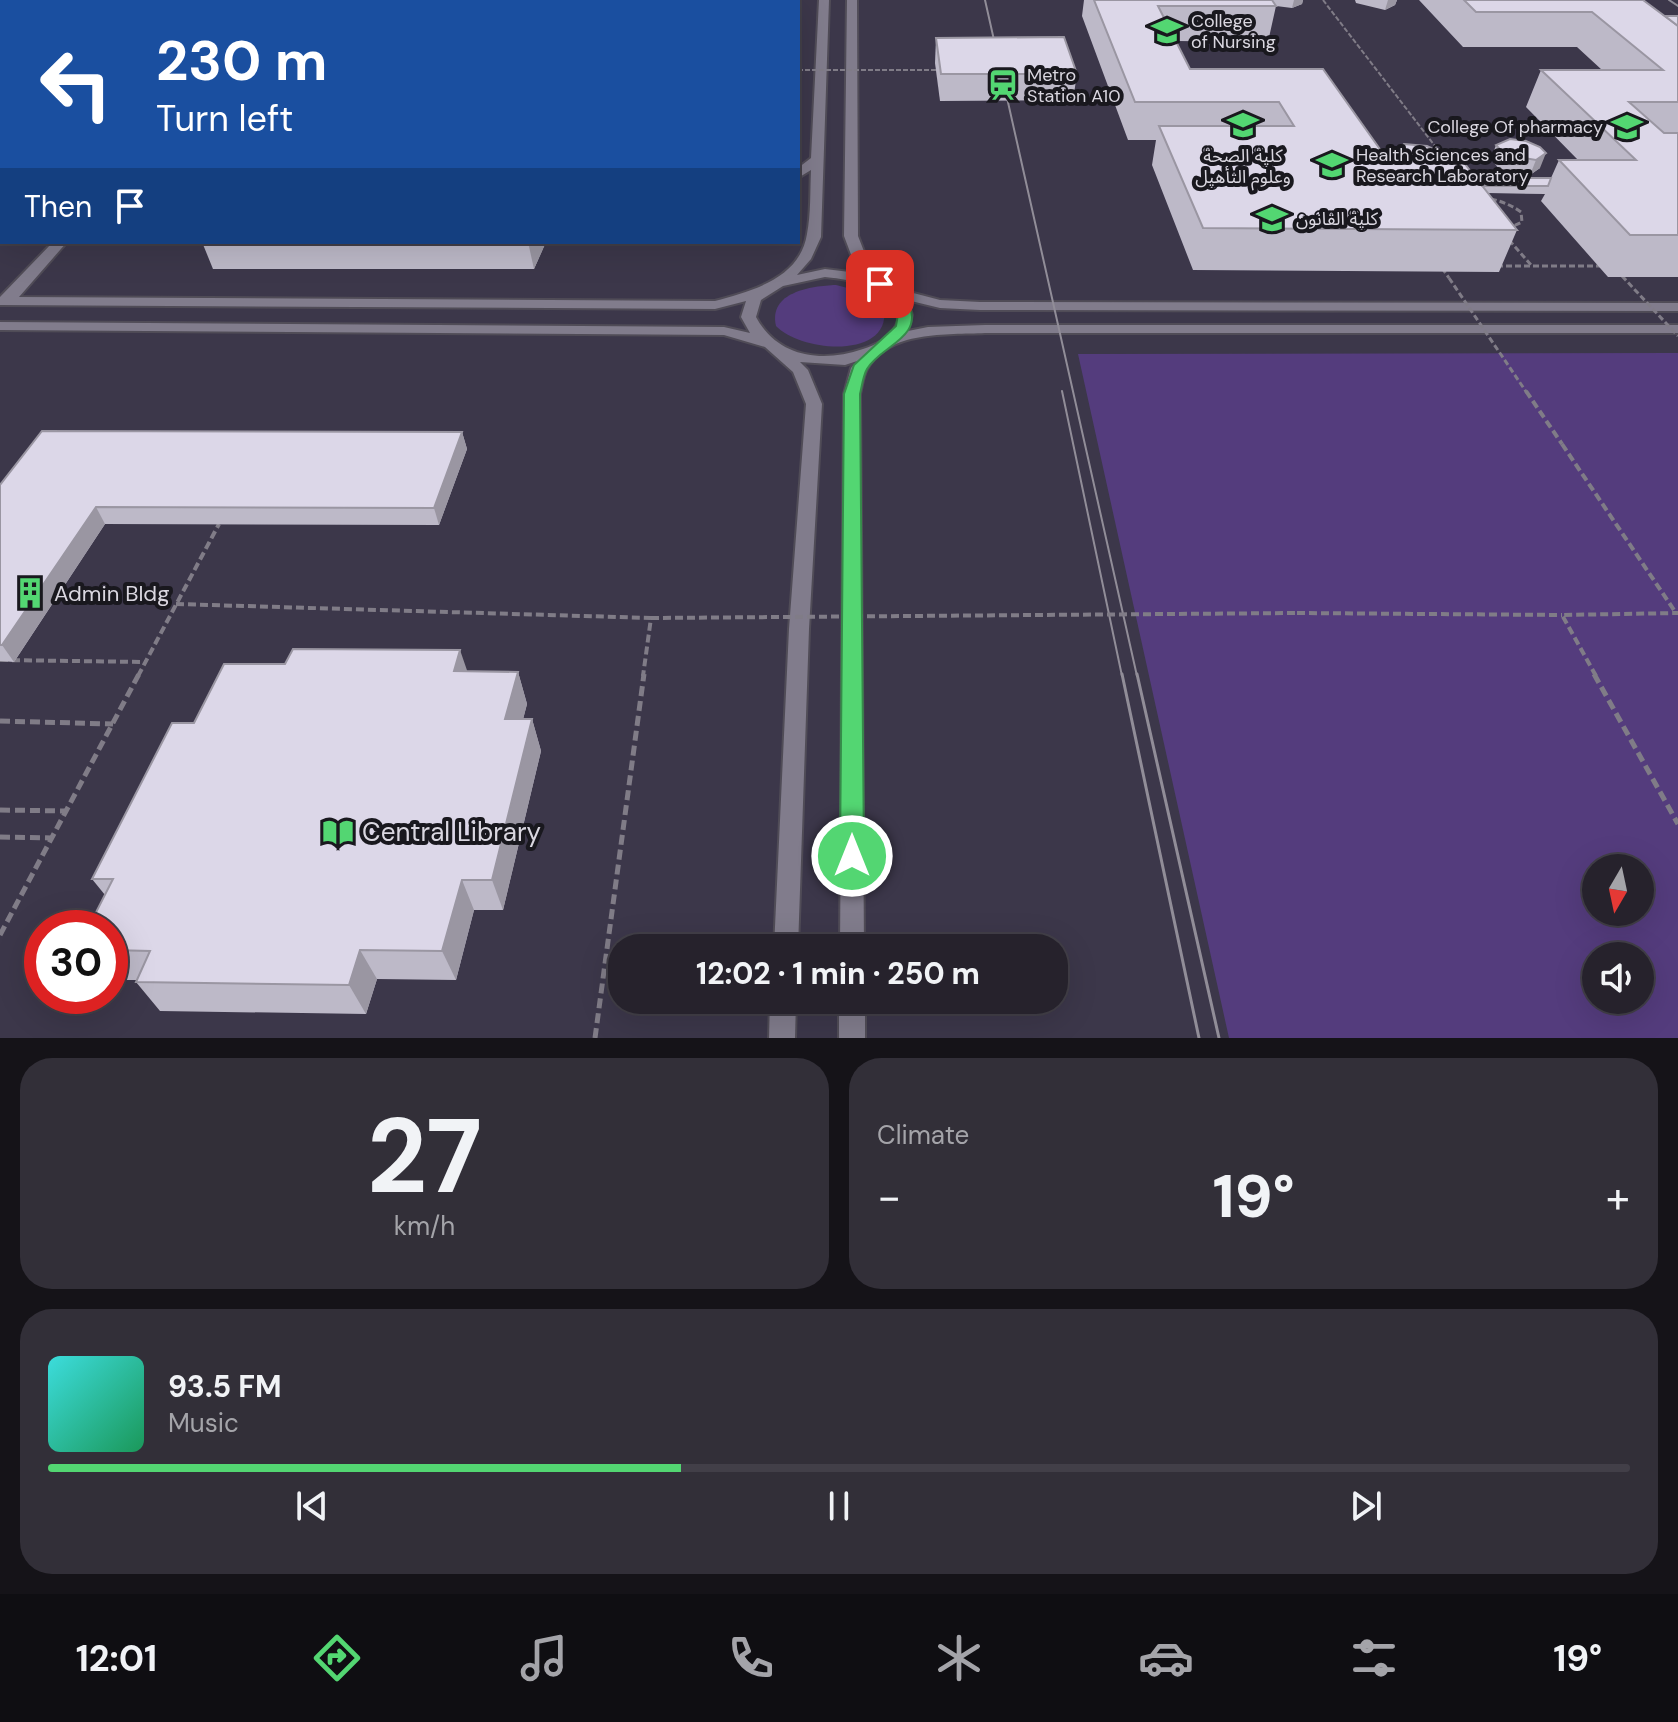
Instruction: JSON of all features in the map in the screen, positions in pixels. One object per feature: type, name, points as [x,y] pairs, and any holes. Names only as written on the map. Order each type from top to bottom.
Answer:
[{"type":"street","points":[[783,281],[804,259],[814,237],[824,0]]},
{"type":"street","points":[[852,0],[851,236],[868,280]]},
{"type":"street","points":[[800,172],[818,159]]},
{"type":"street","points":[[800,203],[816,208]]},
{"type":"street","points":[[4,301],[58,244]]},
{"type":"street","points":[[4,301],[715,305],[762,292],[783,281],[825,273],[868,280],[890,291],[940,304],[980,306],[1678,307]]},
{"type":"street","points":[[890,291],[901,301],[905,314],[903,327],[894,339]]},
{"type":"street","points":[[762,292],[752,304],[748,316],[751,329],[766,345],[800,370],[814,404],[799,629],[787,934]]},
{"type":"street","points":[[0,326],[724,331],[795,357],[850,359],[875,351]]},
{"type":"street","points":[[852,934],[852,394],[859,368],[875,351],[894,339],[928,331],[985,329],[1678,329]]},
{"type":"street","points":[[782,1038],[783,1014]]},
{"type":"street","points":[[852,1014],[852,1038]]},
{"type":"path","points":[[1323,0],[1455,172]]},
{"type":"path","points":[[800,70],[937,70]]},
{"type":"path","points":[[1500,229],[1518,226],[1522,222],[1521,212],[1506,203],[1485,197],[1464,197],[1452,204],[1452,209],[1464,220],[1500,229],[1532,266]]},
{"type":"path","points":[[1455,266],[1440,266],[1677,613]]},
{"type":"path","points":[[1486,266],[1614,266],[1678,336]]},
{"type":"path","points":[[0,935],[219,524]]},
{"type":"path","points":[[176,604],[651,618],[1677,613]]},
{"type":"path","points":[[1562,615],[1678,824]]},
{"type":"path","points":[[595,1038],[651,618]]},
{"type":"path","points":[[0,660],[146,662]]},
{"type":"path","points":[[0,721],[113,724]]},
{"type":"path","points":[[0,810],[67,811]]},
{"type":"path","points":[[0,837],[52,838]]},
{"type":"shaded area","points":[[800,0],[1678,0],[1678,1038],[0,1038],[0,244],[800,244]]},
{"type":"shaded area","points":[[836,285],[867,293],[884,309],[882,325],[874,337],[860,343],[823,346],[788,335],[776,326],[778,305],[785,298],[804,289]]},
{"type":"shaded area","points":[[1678,353],[1678,1038],[1229,1038],[1078,354]]},
{"type":"building","points":[[1094,0],[1272,0],[1276,6],[1158,6],[1190,69],[1323,69],[1387,159],[1461,159],[1517,230],[1203,228],[1159,126],[1294,126],[1279,102],[1135,102]]},
{"type":"building","points":[[1464,0],[1643,0],[1678,26],[1678,102],[1629,102],[1664,133],[1678,133],[1678,235],[1630,235],[1559,160],[1636,160],[1541,70],[1663,70],[1592,12],[1476,12]]},
{"type":"building","points":[[1665,16],[1678,16],[1678,26]]},
{"type":"building","points":[[1064,37],[1077,74],[941,74],[936,38]]},
{"type":"building","points":[[1510,139],[1526,141],[1546,153],[1536,160],[1505,155],[1496,145]]},
{"type":"building","points":[[1404,144],[1427,146],[1444,154],[1444,159],[1403,159],[1396,152]]},
{"type":"building","points":[[1475,178],[1551,178],[1548,186],[1482,186]]},
{"type":"building","name":"Admin Bldg","points":[[42,431],[462,432],[434,508],[96,507],[0,645],[0,485]]},
{"type":"building","name":"Central Library","points":[[293,649],[460,650],[454,671],[518,672],[505,719],[532,719],[492,880],[462,880],[442,951],[360,950],[349,985],[136,982],[150,951],[128,950],[128,910],[97,910],[113,879],[92,879],[172,723],[194,723],[224,664],[285,664]]},
{"type":"tram line","points":[[985,0],[1137,676]]},
{"type":"tram line","points":[[1669,0],[1678,6]]},
{"type":"tram line","points":[[1062,391],[1122,676]]},
{"type":"tram line","points":[[1122,674],[1199,1038]]},
{"type":"tram line","points":[[1137,674],[1219,1038]]},
{"type":"place","name":"College of Nursing","points":[[1167,31]]},
{"type":"place","name":"Metro Station A10","points":[[1003,85]]},
{"type":"place","name":"كلية الصحة وعلوم التأهيل","points":[[1243,125]]},
{"type":"place","name":"College Of pharmacy","points":[[1627,127]]},
{"type":"place","name":"Health Sciences and Research Laboratory","points":[[1332,165]]},
{"type":"place","name":"كلية القانون","points":[[1272,219]]},
{"type":"place","name":"Admin Bldg","points":[[30,593]]},
{"type":"place","name":"Central Library","points":[[338,832]]},
{"type":"route","points":[[852,856],[852,394],[859,368],[875,351],[894,339],[903,327],[905,314],[901,301],[880,284]]}]
